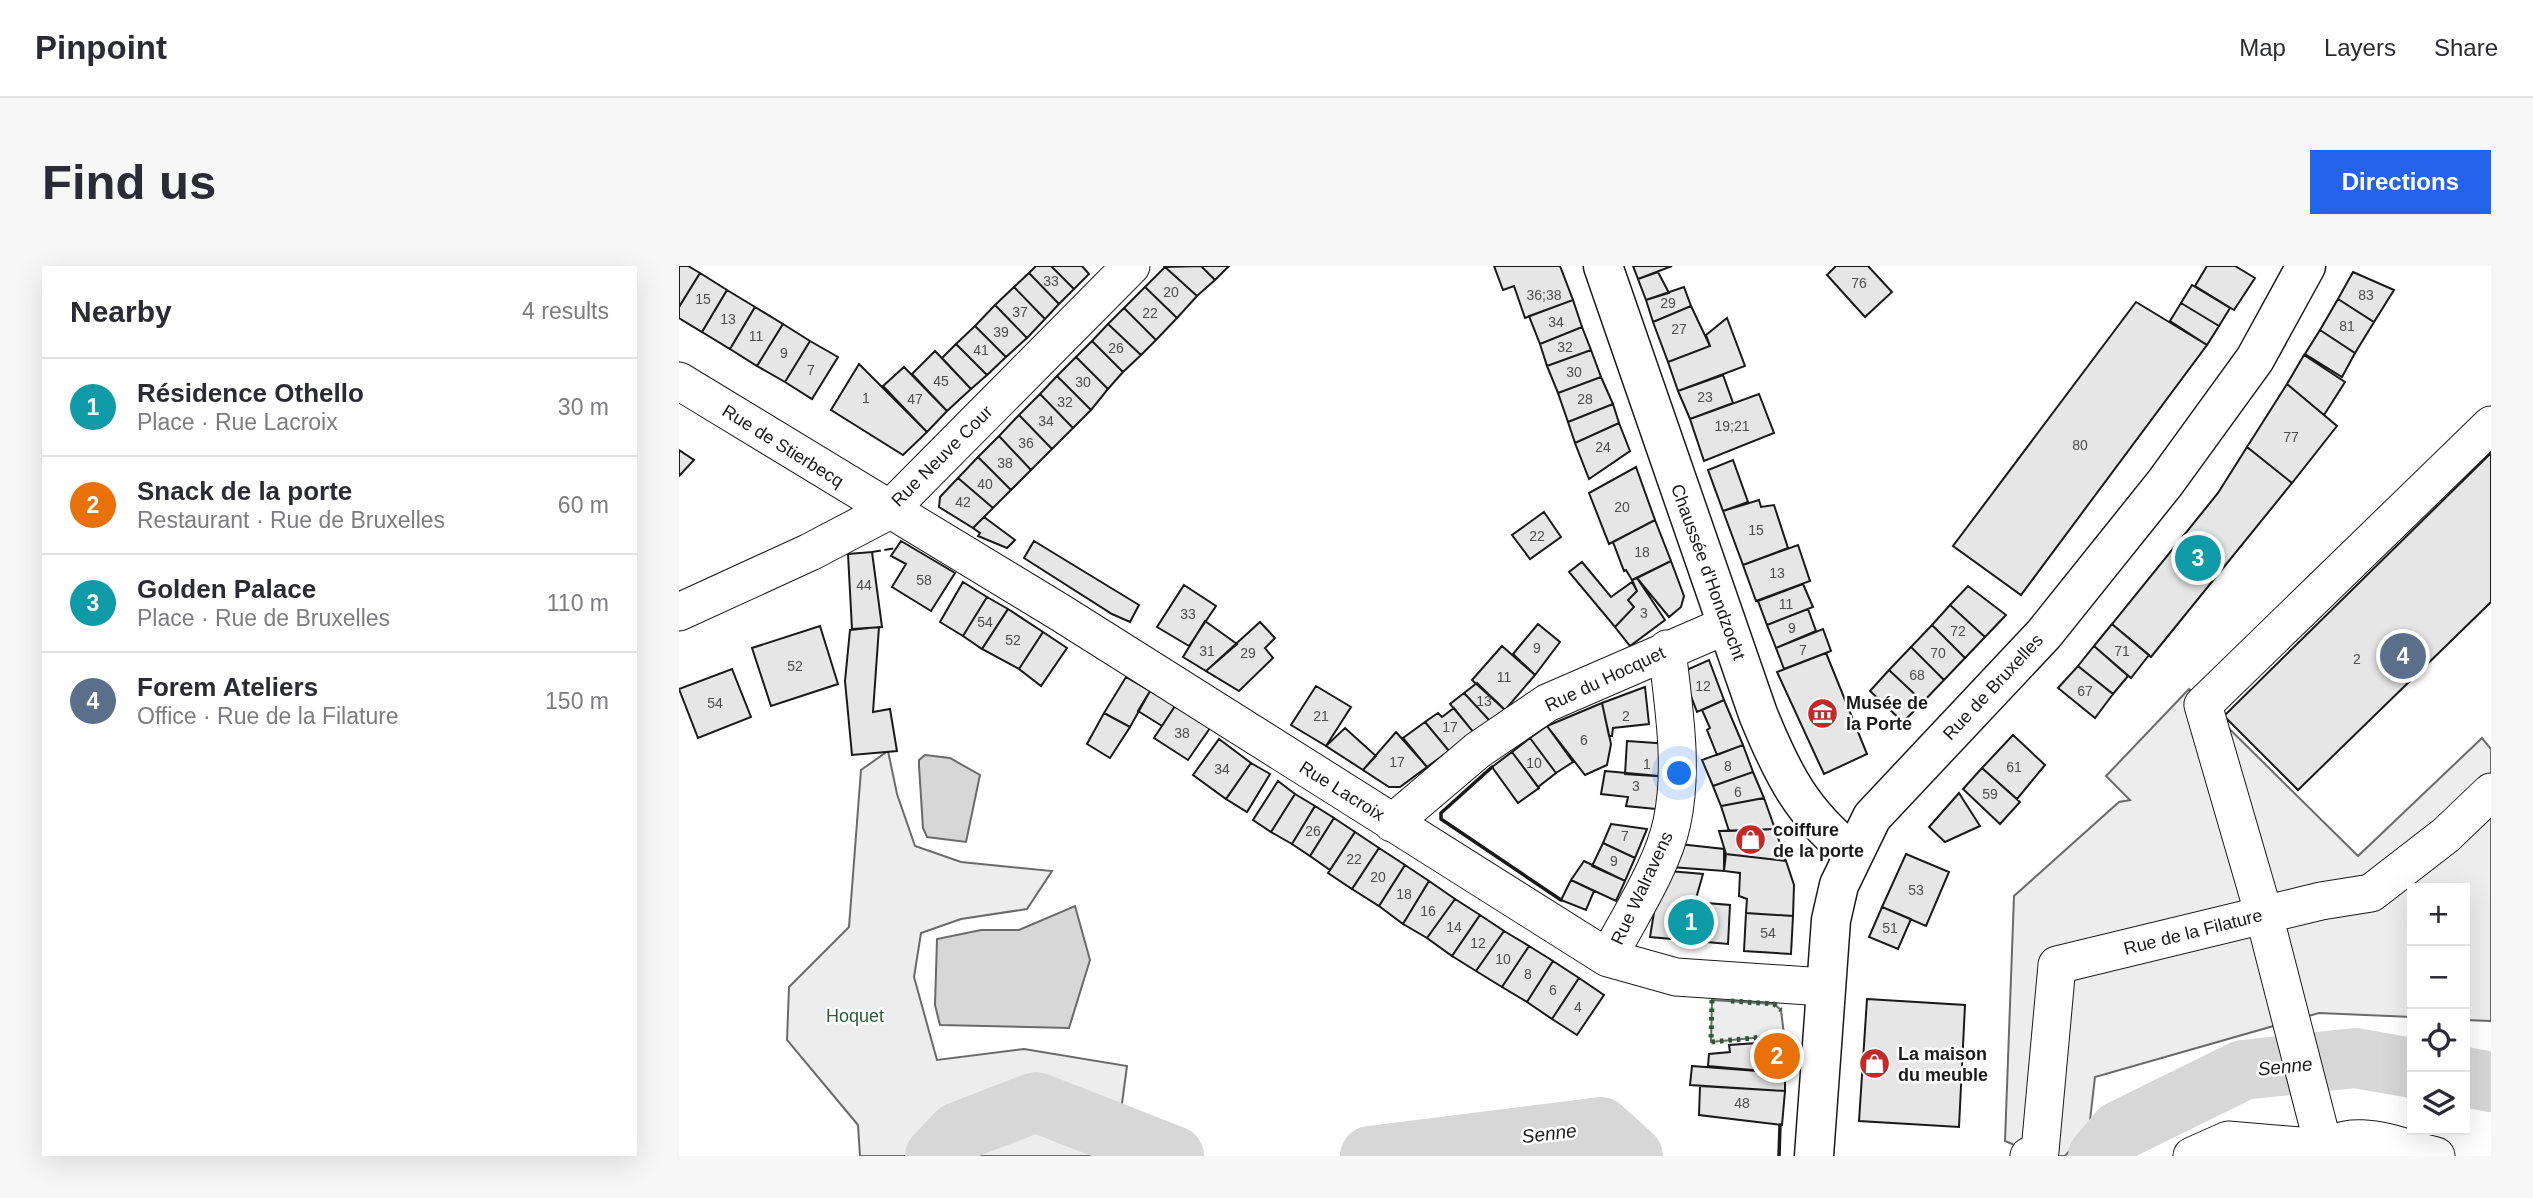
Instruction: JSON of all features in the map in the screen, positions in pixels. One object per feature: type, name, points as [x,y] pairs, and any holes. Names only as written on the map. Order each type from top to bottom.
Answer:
[{"type":"main road","name":"Chaussée d'Hondzocht","points":[[1602,266],[1727,625],[1780,767],[1804,807],[1828,834],[1854,854]]},
{"type":"main road","name":"Rue de Bruxelles","points":[[1814,1156],[1824,987],[1831,920],[1839,885],[1872,817],[2044,634],[2165,483],[2255,359],[2306,266]]},
{"type":"street","name":"Rue Neuve Cour","points":[[679,612],[810,552],[888,511],[1131,266]]},
{"type":"street","name":"Rue de Stierbecq","points":[[679,381],[888,511]]},
{"type":"street","points":[[2320,1152],[2312,1108],[2263,915],[2203,705],[2491,425]]},
{"type":"street","name":"Rue Lacroix","points":[[888,511],[1061,613],[1608,958],[1676,977],[1824,987]]},
{"type":"street","name":"Rue du Hocquet","points":[[1392,823],[1478,750],[1548,703],[1727,625]]},
{"type":"street","name":"Rue Walravens","points":[[1608,958],[1659,858],[1672,823],[1678,772],[1667,649]]},
{"type":"street","name":"Rue de la Filature","points":[[2035,1154],[2057,965],[2263,915],[2371,893],[2446,835],[2491,792]]},
{"type":"street","points":[[2192,1156],[2228,1140],[2320,1152],[2339,1139],[2354,1137],[2436,1156]]},
{"type":"shaded area","points":[[2189,689],[2358,856],[2482,738],[2491,749],[2491,1021],[2470,1020],[2470,883],[2407,883],[2407,1017],[2319,1013],[2095,1077],[2089,1129],[2065,1156],[2041,1156],[2005,1141],[2014,896],[2119,802],[2130,800],[2106,776]]},
{"type":"shaded area","name":"Hoquet","points":[[888,751],[897,794],[915,846],[961,862],[1052,871],[1027,909],[961,919],[921,933],[914,977],[937,1060],[1024,1049],[1127,1066],[1115,1156],[860,1156],[858,1125],[787,1040],[789,987],[849,927],[861,770]]},
{"type":"shaded area","points":[[925,755],[950,758],[980,775],[966,842],[927,837],[923,828],[919,766],[919,760]]},
{"type":"shaded area","points":[[1075,906],[1090,960],[1069,1028],[940,1025],[935,1005],[937,939],[981,930],[1019,930]]},
{"type":"shaded area","points":[[1712,1000],[1774,1004],[1781,1010],[1784,1035],[1711,1042]]},
{"type":"building","points":[[679,266],[688,266],[700,273],[679,307]]},
{"type":"building","points":[[1036,266],[1051,266],[1074,289],[1059,304],[1029,273]]},
{"type":"building","points":[[1051,266],[1082,266],[1089,274],[1074,289]]},
{"type":"building","points":[[1201,266],[1215,280],[1197,296],[1165,267]]},
{"type":"building","points":[[1201,266],[1229,266],[1215,280]]},
{"type":"building","points":[[1494,266],[1560,266],[1573,300],[1525,318],[1514,286],[1503,290]]},
{"type":"building","points":[[1633,266],[1672,266],[1638,279]]},
{"type":"building","points":[[1836,266],[1868,266],[1892,292],[1865,317],[1827,275]]},
{"type":"building","points":[[2207,266],[2235,266],[2255,278],[2234,310],[2195,286]]},
{"type":"building","points":[[1165,267],[1197,296],[1177,318],[1145,287]]},
{"type":"building","points":[[1658,272],[1669,293],[1646,300],[1638,279]]},
{"type":"building","points":[[2353,272],[2394,290],[2374,322],[2338,299]]},
{"type":"building","points":[[700,273],[727,290],[702,332],[679,318],[679,307]]},
{"type":"building","points":[[1029,273],[1059,304],[1045,319],[1014,287]]},
{"type":"building","points":[[2192,285],[2230,308],[2219,326],[2181,303]]},
{"type":"building","points":[[1014,287],[1045,319],[1027,338],[995,305]]},
{"type":"building","points":[[1145,287],[1177,318],[1156,340],[1124,308]]},
{"type":"building","points":[[1684,287],[1691,306],[1653,322],[1646,300]]},
{"type":"building","points":[[727,290],[755,307],[730,349],[702,332]]},
{"type":"building","points":[[2338,299],[2374,322],[2355,353],[2320,330]]},
{"type":"building","points":[[1573,300],[1582,327],[1540,344],[1529,316]]},
{"type":"building","points":[[2136,302],[2207,345],[2021,595],[1953,546]]},
{"type":"building","points":[[2181,303],[2219,326],[2207,345],[2170,321]]},
{"type":"building","points":[[995,305],[1027,338],[1006,357],[975,326]]},
{"type":"building","points":[[1691,306],[1710,346],[1668,362],[1653,322]]},
{"type":"building","points":[[755,307],[783,324],[757,366],[730,349]]},
{"type":"building","points":[[1124,308],[1156,340],[1141,355],[1108,324]]},
{"type":"building","points":[[1727,318],[1745,366],[1678,391],[1668,362],[1710,346],[1706,335]]},
{"type":"building","points":[[783,324],[810,341],[785,382],[757,366]]},
{"type":"building","points":[[1108,324],[1141,355],[1123,372],[1092,341]]},
{"type":"building","points":[[975,326],[1006,357],[987,375],[956,344]]},
{"type":"building","points":[[1582,327],[1591,350],[1547,366],[1540,344]]},
{"type":"building","points":[[2320,330],[2355,353],[2342,377],[2305,354]]},
{"type":"building","points":[[810,341],[838,357],[812,399],[785,382]]},
{"type":"building","points":[[1092,341],[1123,372],[1108,389],[1076,357]]},
{"type":"building","points":[[956,344],[987,375],[971,389],[942,358]]},
{"type":"building","points":[[1591,350],[1601,377],[1558,393],[1547,366]]},
{"type":"building","points":[[935,351],[971,389],[947,411],[912,374]]},
{"type":"building","points":[[2304,355],[2345,382],[2324,415],[2287,384]]},
{"type":"building","points":[[1076,357],[1108,389],[1091,410],[1057,376]]},
{"type":"building","points":[[859,364],[927,432],[903,455],[831,410]]},
{"type":"building","points":[[904,367],[947,411],[927,432],[883,386]]},
{"type":"building","points":[[1723,375],[1733,403],[1690,419],[1678,391]]},
{"type":"building","points":[[1057,376],[1091,410],[1073,428],[1040,394]]},
{"type":"building","points":[[1601,377],[1613,404],[1568,422],[1558,393]]},
{"type":"building","points":[[2287,384],[2337,426],[2292,483],[2247,447]]},
{"type":"building","points":[[1040,394],[1073,428],[1052,449],[1019,415]]},
{"type":"building","points":[[1759,394],[1774,433],[1704,461],[1690,419]]},
{"type":"building","points":[[1613,404],[1619,423],[1575,443],[1568,422]]},
{"type":"building","points":[[1019,415],[1052,449],[1031,470],[999,436]]},
{"type":"building","points":[[1619,423],[1630,451],[1589,479],[1575,443]]},
{"type":"building","points":[[999,436],[1031,470],[1011,490],[978,457]]},
{"type":"building","points":[[2247,447],[2292,483],[2151,657],[2112,624],[2218,493]]},
{"type":"building","points":[[679,450],[694,460],[679,476]]},
{"type":"building","points":[[2491,453],[2491,602],[2298,790],[2224,716]]},
{"type":"building","points":[[978,457],[1011,490],[993,508],[958,478]]},
{"type":"building","points":[[1733,460],[1748,502],[1723,511],[1708,470]]},
{"type":"building","points":[[1636,467],[1655,520],[1609,544],[1589,493]]},
{"type":"building","points":[[958,478],[993,508],[973,528],[939,507],[940,497]]},
{"type":"building","points":[[1759,500],[1761,507],[1774,505],[1788,548],[1743,565],[1723,511]]},
{"type":"building","points":[[1544,512],[1561,537],[1530,559],[1512,535]]},
{"type":"building","points":[[984,517],[1015,540],[1007,548],[978,536],[980,533],[973,528]]},
{"type":"building","points":[[1655,520],[1671,561],[1632,580],[1626,570],[1624,571],[1613,542]]},
{"type":"building","points":[[901,541],[955,573],[931,611],[892,587],[906,564],[891,556]]},
{"type":"building","points":[[1034,541],[1139,605],[1130,622],[1112,614],[1024,558]]},
{"type":"building","points":[[1798,545],[1810,581],[1756,601],[1743,565]]},
{"type":"building","points":[[872,552],[882,627],[852,629],[848,554]]},
{"type":"building","points":[[1671,561],[1684,596],[1681,607],[1669,617],[1637,578]]},
{"type":"building","points":[[1582,562],[1611,597],[1632,582],[1637,591],[1628,600],[1634,607],[1615,627],[1569,572]]},
{"type":"building","points":[[1637,578],[1665,620],[1630,646],[1615,627],[1634,607],[1628,600],[1637,591],[1632,580]]},
{"type":"building","points":[[963,582],[987,597],[963,636],[940,622]]},
{"type":"building","points":[[1803,584],[1813,607],[1767,625],[1758,601]]},
{"type":"building","points":[[1184,585],[1216,606],[1189,646],[1157,627]]},
{"type":"building","points":[[1968,586],[2006,615],[1985,637],[1950,605]]},
{"type":"building","points":[[987,597],[1008,609],[982,649],[963,636]]},
{"type":"building","points":[[1950,605],[1985,637],[1965,658],[1932,625]]},
{"type":"building","points":[[1008,609],[1043,632],[1019,669],[982,649]]},
{"type":"building","points":[[1808,609],[1816,631],[1776,648],[1767,625]]},
{"type":"building","points":[[1205,621],[1237,644],[1206,671],[1183,657]]},
{"type":"building","points":[[1260,622],[1275,638],[1265,648],[1273,658],[1239,691],[1206,671]]},
{"type":"building","points":[[1538,624],[1560,642],[1535,675],[1513,654]]},
{"type":"building","points":[[2112,624],[2149,655],[2131,678],[2094,646]]},
{"type":"building","points":[[1932,625],[1965,658],[1944,680],[1911,647]]},
{"type":"building","points":[[820,626],[838,684],[771,706],[752,648]]},
{"type":"building","points":[[879,627],[873,712],[890,709],[897,751],[852,755],[845,681],[850,630]]},
{"type":"building","points":[[1823,629],[1831,651],[1784,669],[1776,648]]},
{"type":"building","points":[[1043,632],[1067,648],[1041,686],[1019,669]]},
{"type":"building","points":[[1502,646],[1535,675],[1505,710],[1472,680]]},
{"type":"building","points":[[2094,646],[2128,676],[2113,694],[2078,666]]},
{"type":"building","points":[[1911,647],[1944,680],[1923,702],[1889,670]]},
{"type":"building","name":"Musée de la Porte","points":[[1826,653],[1867,754],[1824,774],[1777,672]]},
{"type":"building","points":[[1709,660],[1724,700],[1697,712],[1682,672]]},
{"type":"building","points":[[2078,666],[2113,694],[2095,718],[2058,688]]},
{"type":"building","points":[[732,669],[751,717],[698,738],[679,689]]},
{"type":"building","points":[[1889,670],[1923,702],[1903,722],[1870,691]]},
{"type":"building","points":[[1126,677],[1150,691],[1130,727],[1104,713]]},
{"type":"building","points":[[1477,683],[1505,710],[1490,721],[1464,693]]},
{"type":"building","points":[[1316,686],[1351,707],[1326,746],[1291,725]]},
{"type":"building","points":[[1645,687],[1649,724],[1613,728],[1612,736],[1609,736],[1602,703]]},
{"type":"building","points":[[1150,691],[1175,706],[1162,726],[1138,711]]},
{"type":"building","points":[[1464,693],[1490,721],[1474,733],[1450,704]]},
{"type":"building","points":[[1724,700],[1743,745],[1717,755],[1702,710]]},
{"type":"building","points":[[1602,703],[1611,744],[1607,765],[1585,775],[1547,726]]},
{"type":"building","points":[[1175,706],[1210,728],[1188,760],[1154,738]]},
{"type":"building","points":[[1454,708],[1474,733],[1449,751],[1425,722],[1438,713],[1442,717]]},
{"type":"building","points":[[1104,713],[1130,727],[1110,758],[1087,744]]},
{"type":"building","points":[[1425,722],[1449,751],[1427,767],[1403,738]]},
{"type":"building","points":[[1547,726],[1573,762],[1556,773],[1530,738]]},
{"type":"building","points":[[1345,728],[1376,756],[1363,770],[1326,746]]},
{"type":"building","points":[[1396,732],[1427,767],[1400,787],[1389,787],[1363,770]]},
{"type":"building","points":[[2013,735],[2045,765],[2017,799],[1982,768]]},
{"type":"building","points":[[1530,738],[1556,773],[1538,787],[1512,752]]},
{"type":"building","points":[[1219,739],[1251,763],[1226,799],[1193,775]]},
{"type":"building","points":[[1627,741],[1670,744],[1669,777],[1625,774]]},
{"type":"building","points":[[1743,745],[1753,772],[1713,786],[1702,760]]},
{"type":"building","points":[[1512,752],[1539,788],[1518,803],[1492,767]]},
{"type":"building","points":[[1251,763],[1270,774],[1247,812],[1226,799]]},
{"type":"building","points":[[1982,768],[2020,802],[2000,824],[1963,789]]},
{"type":"building","points":[[1605,771],[1669,777],[1666,810],[1626,806],[1628,797],[1601,794]]},
{"type":"building","points":[[1753,772],[1764,798],[1721,806],[1713,786]]},
{"type":"building","points":[[1278,781],[1295,794],[1271,832],[1253,820]]},
{"type":"building","points":[[1959,793],[1980,826],[1945,842],[1929,827]]},
{"type":"building","points":[[1295,794],[1315,806],[1292,844],[1271,832]]},
{"type":"building","points":[[1764,798],[1775,829],[1729,831],[1721,806]]},
{"type":"building","points":[[1315,806],[1334,818],[1310,856],[1292,844]]},
{"type":"building","points":[[1334,818],[1355,832],[1330,870],[1310,856]]},
{"type":"building","points":[[1611,824],[1647,829],[1635,858],[1603,843]]},
{"type":"building","name":"coiffure de la porte","points":[[1775,829],[1786,861],[1726,854],[1719,831]]},
{"type":"building","points":[[1355,832],[1379,848],[1352,889],[1328,873]]},
{"type":"building","points":[[1603,843],[1635,858],[1625,881],[1592,866]]},
{"type":"building","points":[[1679,844],[1724,849],[1724,871],[1671,867]]},
{"type":"building","points":[[1379,848],[1405,865],[1379,906],[1352,889]]},
{"type":"building","points":[[1726,854],[1786,861],[1794,885],[1793,916],[1746,913],[1747,899],[1739,896],[1740,873],[1724,871]]},
{"type":"building","points":[[1906,854],[1949,872],[1926,926],[1882,907]]},
{"type":"building","points":[[1584,861],[1625,881],[1616,901],[1571,880]]},
{"type":"building","points":[[1405,865],[1429,881],[1403,924],[1379,906]]},
{"type":"building","points":[[1669,871],[1703,874],[1695,902],[1730,905],[1728,944],[1650,937],[1655,906]]},
{"type":"building","points":[[1571,880],[1594,891],[1586,910],[1561,900]]},
{"type":"building","points":[[1429,881],[1455,899],[1427,938],[1403,924]]},
{"type":"building","points":[[1455,899],[1480,915],[1452,956],[1427,938]]},
{"type":"building","points":[[1882,907],[1911,919],[1898,949],[1869,937]]},
{"type":"building","points":[[1746,913],[1793,916],[1791,954],[1744,951]]},
{"type":"building","points":[[1480,915],[1504,931],[1476,971],[1452,956]]},
{"type":"building","points":[[1504,931],[1529,946],[1502,987],[1476,971]]},
{"type":"building","points":[[1529,946],[1553,961],[1527,1002],[1502,987]]},
{"type":"building","points":[[1553,961],[1579,978],[1552,1019],[1527,1002]]},
{"type":"building","points":[[1579,978],[1604,995],[1577,1035],[1552,1019]]},
{"type":"building","points":[[1867,999],[1965,1005],[1959,1127],[1859,1121]]},
{"type":"building","points":[[1787,1041],[1785,1073],[1708,1066],[1709,1054],[1730,1052],[1729,1045]]},
{"type":"building","points":[[1692,1066],[1785,1073],[1785,1091],[1690,1085]]},
{"type":"building","points":[[1700,1086],[1785,1091],[1782,1125],[1699,1115]]},
{"type":"waterway","name":"Senne","points":[[2098,1156],[2119,1131],[2243,1070],[2355,1058],[2407,1067]]},
{"type":"waterway","name":"Senne","points":[[2470,1078],[2491,1082]]},
{"type":"waterway","name":"Senne","points":[[935,1156],[958,1132],[1036,1102],[1174,1156]]},
{"type":"waterway","name":"Senne","points":[[1370,1156],[1601,1127],[1633,1156]]},
{"type":"hedge","points":[[1712,1000],[1711,1042],[1784,1035]]},
{"type":"hedge","points":[[1731,1001],[1774,1004],[1781,1010]]},
{"type":"fence","points":[[872,552],[896,548]]},
{"type":"wall","points":[[1492,767],[1441,813],[1441,819],[1561,900]]},
{"type":"wall","points":[[1779,1156],[1780,1125]]},
{"type":"place","name":"Golden Palace","points":[[2198,558]]},
{"type":"place","name":"Forem Ateliers","points":[[2403,656]]},
{"type":"place","name":"Musée de la Porte","points":[[1823,713]]},
{"type":"place","name":"coiffure de la porte","points":[[1750,840]]},
{"type":"place","name":"Résidence Othello","points":[[1691,922]]},
{"type":"place","name":"Snack de la porte","points":[[1777,1056]]},
{"type":"place","name":"La maison du meuble","points":[[1875,1064]]}]
